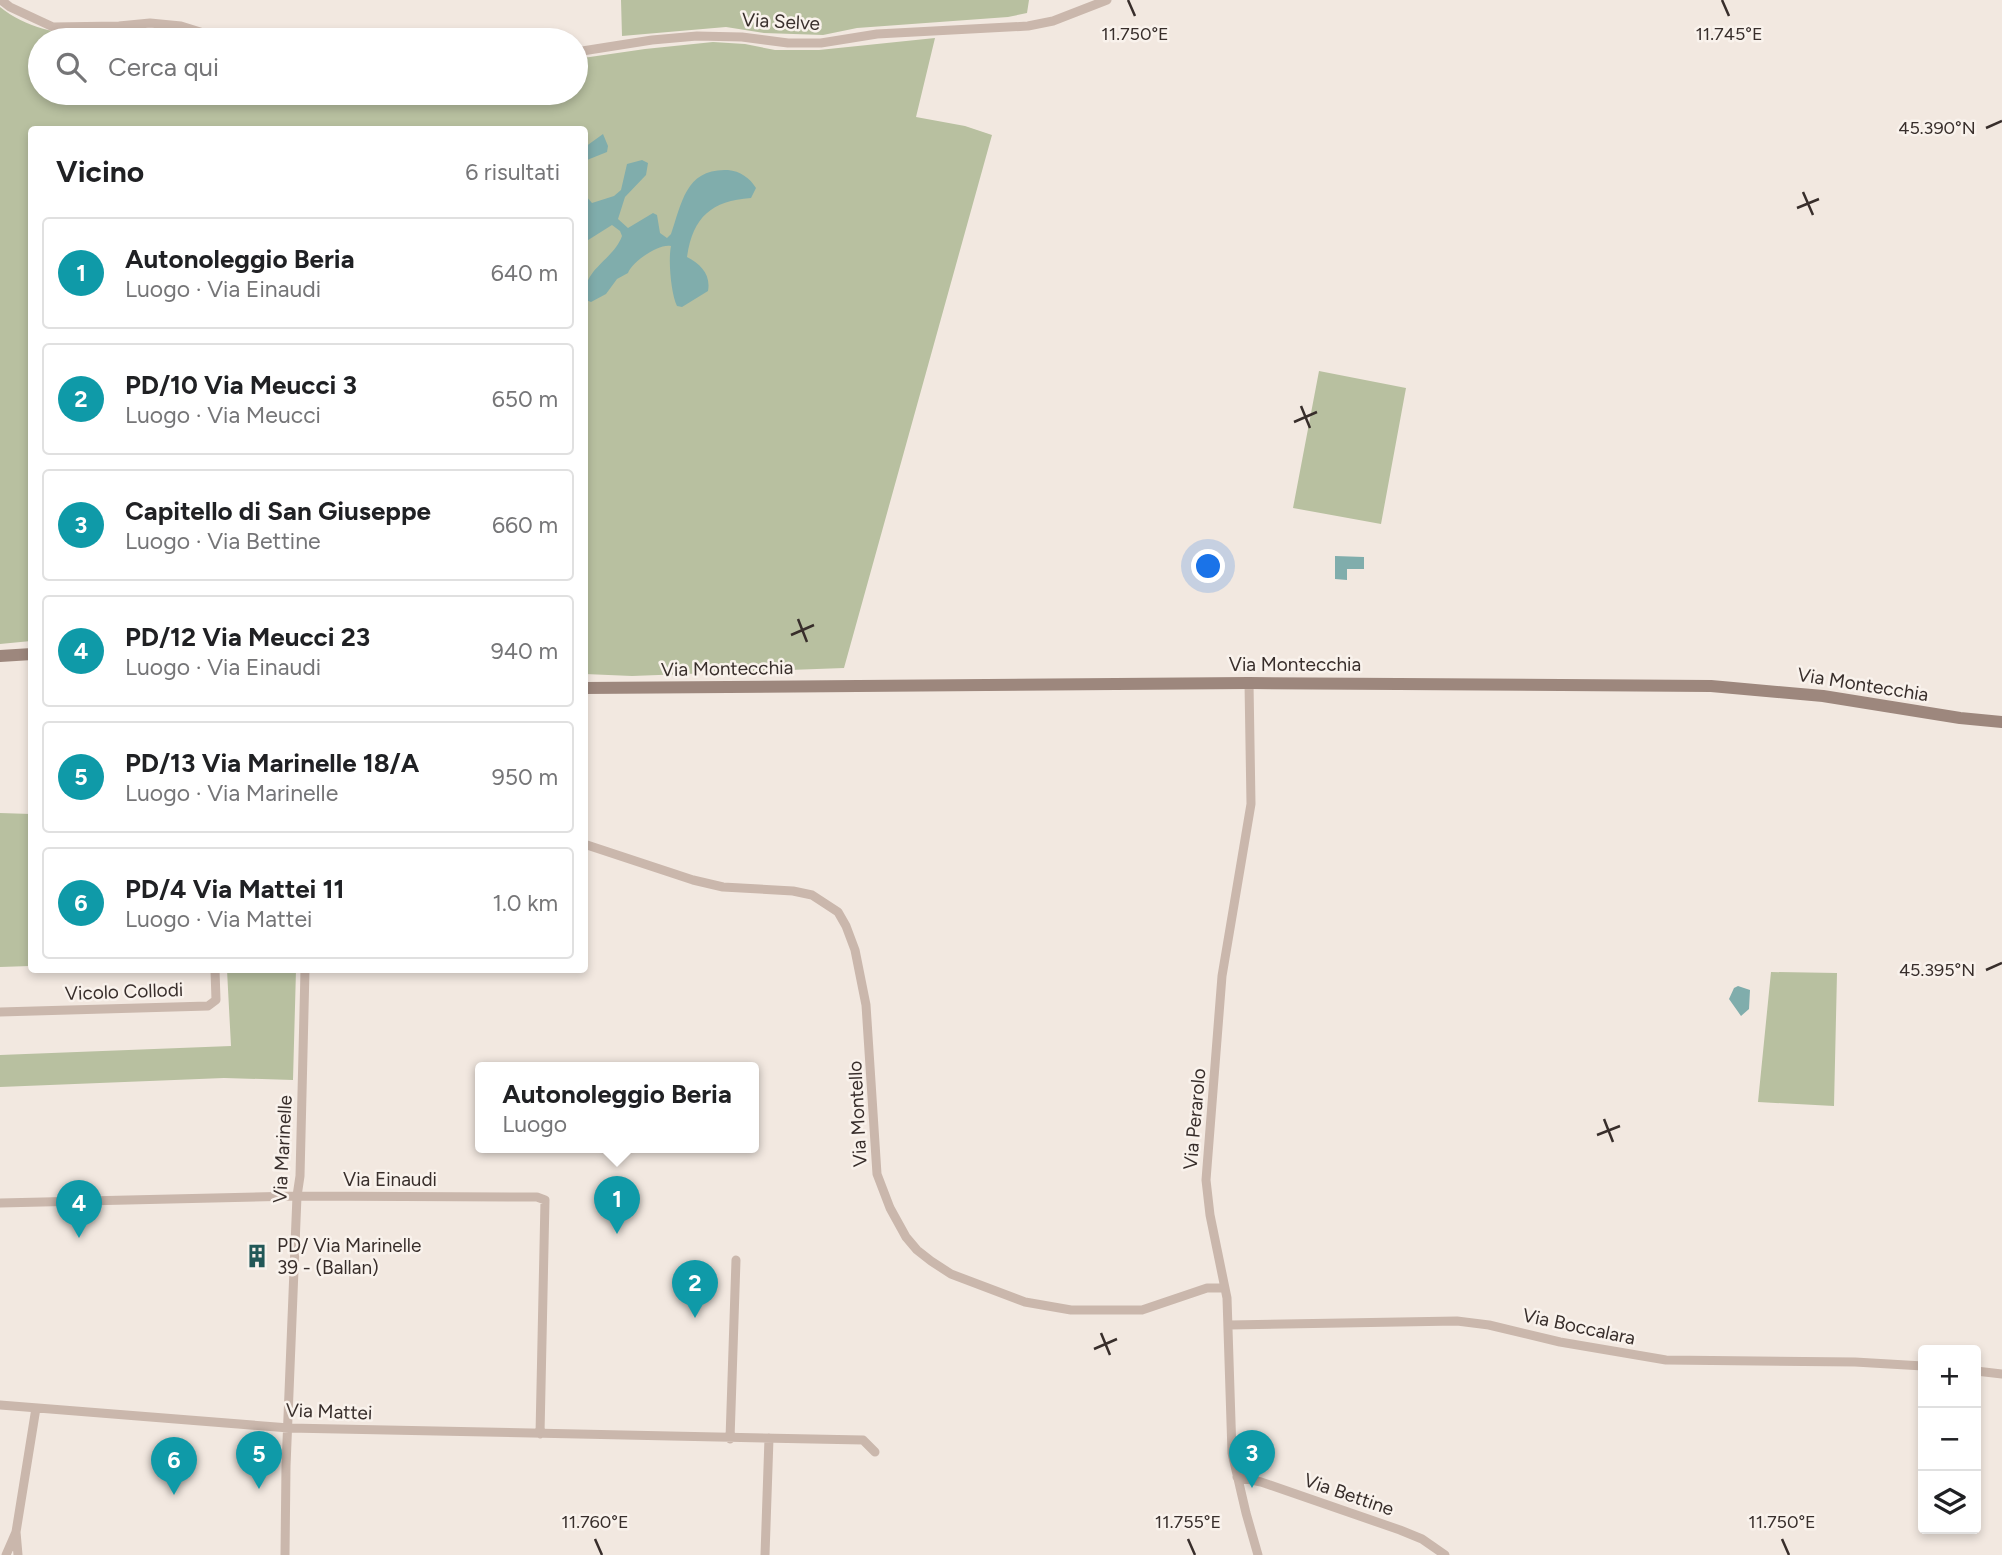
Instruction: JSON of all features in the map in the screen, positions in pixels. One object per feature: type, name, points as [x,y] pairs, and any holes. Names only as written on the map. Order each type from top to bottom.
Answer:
[{"type":"street","points":[[1,0],[53,27],[150,23],[187,28]]},
{"type":"street","name":"Via Selve","points":[[588,49],[697,36],[821,43],[877,34],[1028,26],[1054,21],[1107,0]]},
{"type":"street","points":[[0,656],[28,654]]},
{"type":"street","name":"Via Montecchia","points":[[588,688],[1249,683],[1711,686],[1798,693],[2002,722]]},
{"type":"street","name":"Via Perarolo","points":[[1249,683],[1251,804],[1223,976],[1206,1180],[1210,1215],[1225,1288],[1230,1431],[1237,1477],[1258,1555]]},
{"type":"street","name":"Via Montello","points":[[588,845],[693,880],[723,887],[812,895],[838,912],[855,950],[866,1005],[877,1174],[890,1208],[906,1237],[931,1261],[951,1274],[1025,1302],[1071,1310],[1142,1310],[1207,1288],[1225,1288]]},
{"type":"street","name":"Vicolo Collodi","points":[[0,1012],[208,1006],[216,1000],[215,973]]},
{"type":"street","name":"Via Marinelle","points":[[285,1555],[305,973]]},
{"type":"street","name":"Via Einaudi","points":[[0,1203],[297,1196],[537,1197],[545,1200],[540,1434]]},
{"type":"street","points":[[730,1439],[736,1260]]},
{"type":"street","name":"Via Boccalara","points":[[1228,1325],[1457,1321],[1666,1360],[1854,1362],[1918,1366]]},
{"type":"street","points":[[1981,1372],[2002,1374]]},
{"type":"street","name":"Via Mattei","points":[[0,1405],[289,1428],[863,1440],[874,1452]]},
{"type":"street","points":[[18,1555],[16,1532],[36,1408]]},
{"type":"street","points":[[765,1555],[769,1438]]},
{"type":"street","name":"Via Bettine","points":[[1237,1477],[1261,1482],[1401,1530],[1422,1539],[1445,1555]]},
{"type":"street","points":[[5,1555],[16,1532]]},
{"type":"green space","points":[[621,0],[1029,0],[1027,13],[1008,17],[857,28],[823,35],[764,33],[726,27],[622,36]]},
{"type":"green space","points":[[0,7],[24,22],[40,28],[28,28],[28,105],[588,105],[588,57],[713,42],[745,44],[775,50],[819,50],[935,38],[916,117],[965,126],[992,135],[844,668],[632,676],[588,674],[588,126],[28,126],[28,641],[0,644]]},
{"type":"green space","points":[[1319,371],[1406,388],[1381,524],[1293,508]]},
{"type":"green space","points":[[0,813],[28,814],[28,966],[0,967]]},
{"type":"green space","points":[[1771,972],[1837,973],[1834,1106],[1758,1102]]},
{"type":"green space","points":[[227,973],[296,973],[293,1080],[224,1078],[0,1087],[0,1055],[231,1046]]},
{"type":"water","points":[[603,134],[608,146],[607,152],[588,160],[588,145]]},
{"type":"water","points":[[642,160],[648,163],[646,175],[625,197],[618,219],[628,228],[653,213],[657,215],[660,233],[667,238],[671,234],[688,189],[703,175],[714,171],[737,172],[751,181],[756,188],[751,198],[715,207],[699,222],[687,257],[704,271],[709,285],[708,291],[682,307],[677,306],[673,294],[671,246],[660,247],[646,254],[628,273],[617,279],[606,294],[591,302],[588,301],[588,281],[592,273],[618,245],[622,236],[612,225],[588,240],[588,198],[592,203],[614,196],[621,190],[627,164]]},
{"type":"water","points":[[1335,556],[1364,557],[1364,569],[1347,569],[1347,580],[1335,579]]},
{"type":"water","points":[[1738,986],[1750,990],[1749,1009],[1741,1016],[1729,999],[1734,988]]},
{"type":"place","name":"Autonoleggio Beria","points":[[617,1234]]},
{"type":"place","name":"PD/12 Via Meucci 23","points":[[79,1238]]},
{"type":"place","name":"PD/ Via Marinelle 39 - (Ballan)","points":[[257,1256]]},
{"type":"place","name":"PD/10 Via Meucci 3","points":[[695,1318]]},
{"type":"place","name":"Capitello di San Giuseppe","points":[[1252,1488]]},
{"type":"place","name":"PD/13 Via Marinelle 18/A","points":[[259,1489]]},
{"type":"place","name":"PD/4 Via Mattei 11","points":[[174,1495]]}]
